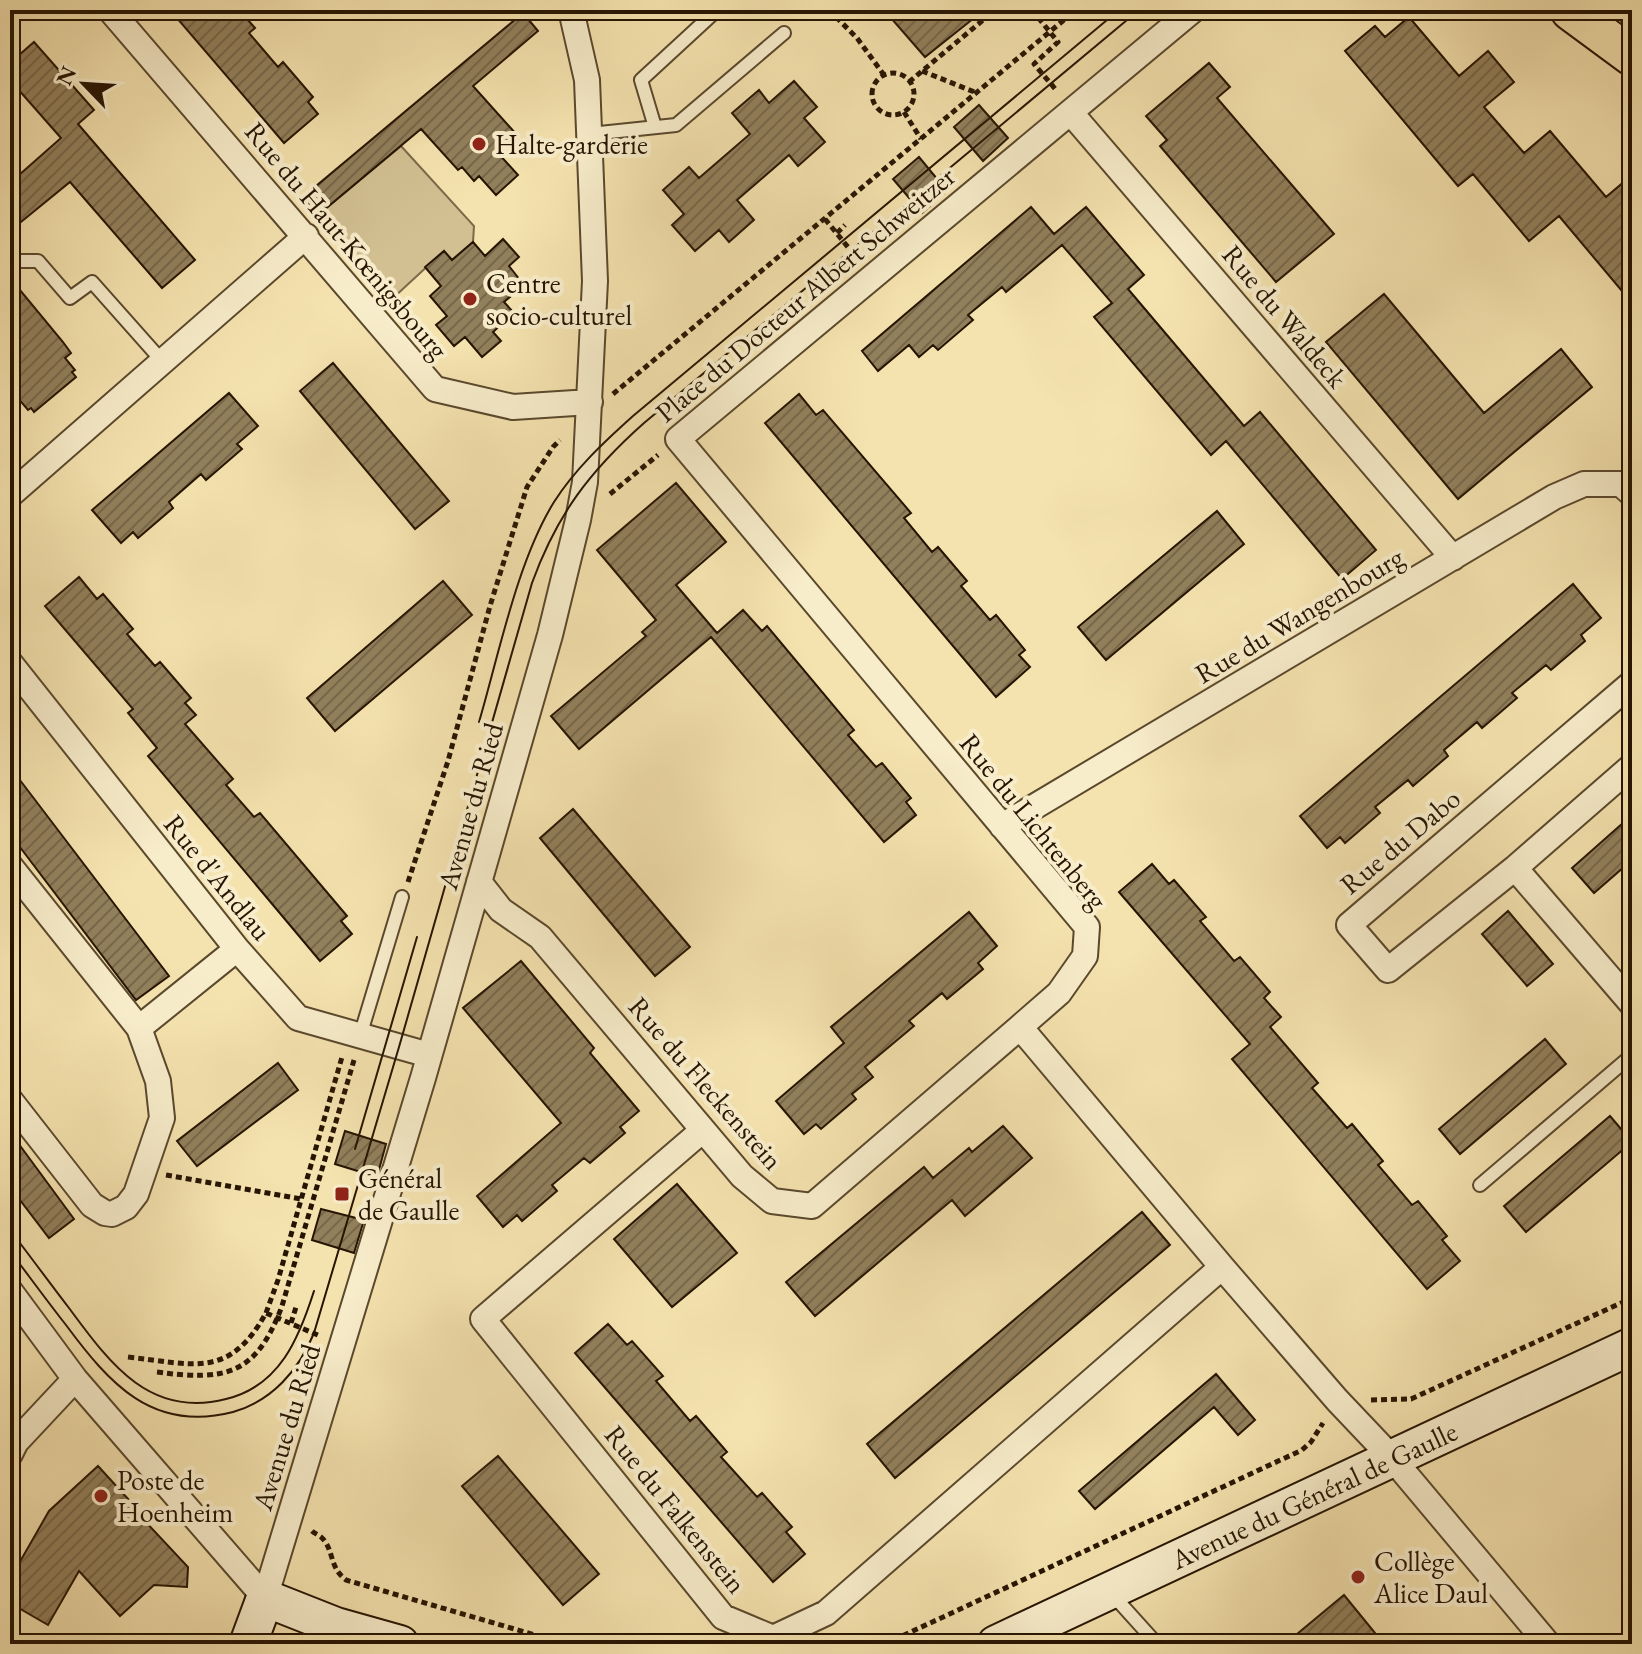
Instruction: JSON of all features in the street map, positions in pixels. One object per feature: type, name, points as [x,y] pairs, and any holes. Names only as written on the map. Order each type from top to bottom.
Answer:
[{"type":"main road","points":[[1571,10],[1632,55]]},
{"type":"street","name":"Rue du Haut-Kœnigsbourg","points":[[110,10],[435,389],[513,407],[590,402]]},
{"type":"street","name":"Avenue du Ried","points":[[265,1598],[429,1055],[546,650],[578,520],[585,482],[595,281],[587,80],[571,10]]},
{"type":"street","name":"Place du Docteur Albert Schweitzer","points":[[678,439],[1193,10]]},
{"type":"street","name":"Rue du Waldeck","points":[[1071,113],[1453,558]]},
{"type":"street","points":[[10,495],[306,236]]},
{"type":"street","name":"Rue du Lichtenberg","points":[[678,439],[1087,927],[1085,956],[1059,993],[1020,1027]]},
{"type":"street","name":"Rue du Wangenbourg","points":[[1002,826],[1554,497],[1584,484],[1621,484],[1632,494]]},
{"type":"street","name":"Rue d'Andlau","points":[[10,663],[237,949],[298,1018],[357,1047],[429,1055]]},
{"type":"street","name":"Rue du Dabo","points":[[1632,683],[1349,925],[1388,970],[1515,868],[1632,766]]},
{"type":"street","points":[[10,866],[139,1028],[158,1081],[162,1108],[159,1131],[146,1171],[136,1194],[126,1207],[112,1214],[92,1205],[10,1100]]},
{"type":"street","points":[[1515,868],[1632,1004]]},
{"type":"street","name":"Rue du Fleckenstein","points":[[479,882],[501,910],[540,937],[742,1176],[772,1201],[812,1206],[1020,1027]]},
{"type":"street","points":[[139,1028],[237,949]]},
{"type":"street","points":[[1020,1027],[1222,1267],[1337,1400],[1392,1458],[1548,1644]]},
{"type":"street","name":"Rue du Falkenstein","points":[[703,1130],[483,1319],[723,1617],[773,1638],[826,1613],[1222,1267]]},
{"type":"street","points":[[10,1291],[75,1379],[265,1598],[336,1626],[400,1644]]},
{"type":"street","name":"Avenue du Général de Gaulle","points":[[996,1644],[1632,1346]]},
{"type":"street","points":[[10,1454],[16,1442],[75,1379]]},
{"type":"street","points":[[248,1644],[265,1598]]},
{"type":"lane","points":[[655,127],[641,80],[717,10]]},
{"type":"lane","points":[[590,134],[676,125],[784,33]]},
{"type":"lane","points":[[10,261],[38,261],[70,298],[92,282],[163,362]]},
{"type":"lane","points":[[357,1047],[402,897]]},
{"type":"lane","points":[[1480,1185],[1632,1055]]},
{"type":"lane","points":[[1108,1591],[1157,1644]]},
{"type":"path","points":[[829,10],[857,38],[884,75]]},
{"type":"path","points":[[909,82],[995,10]]},
{"type":"path","points":[[1032,10],[1058,42],[1032,65],[1058,93],[1068,84]]},
{"type":"path","points":[[616,392],[1076,10]]},
{"type":"path","points":[[922,71],[977,93]]},
{"type":"path","points":[[898,74],[909,82],[913,88],[912,102],[904,112],[890,115],[874,104],[874,84],[884,75],[898,74]]},
{"type":"path","points":[[904,112],[921,139]]},
{"type":"path","points":[[825,219],[872,277]]},
{"type":"path","points":[[837,233],[845,225]]},
{"type":"path","name":"Place du Docteur Albert Schweitzer","points":[[578,520],[678,439]]},
{"type":"path","points":[[402,897],[448,761],[490,606],[527,487],[553,447]]},
{"type":"path","points":[[157,1372],[211,1377],[239,1367],[259,1351],[278,1317],[357,1047]]},
{"type":"path","points":[[128,1357],[192,1366],[213,1363],[230,1356],[245,1343],[266,1313],[278,1280],[343,1054]]},
{"type":"path","points":[[146,1171],[301,1199]]},
{"type":"path","points":[[1361,1403],[1411,1399],[1632,1298]]},
{"type":"path","points":[[291,1323],[297,1304]]},
{"type":"path","points":[[266,1313],[325,1338]]},
{"type":"path","points":[[885,1644],[1302,1450],[1332,1414]]},
{"type":"path","points":[[309,1527],[323,1538],[338,1574],[346,1580],[566,1644]]},
{"type":"shaded area","points":[[401,146],[474,226],[473,242],[452,260],[444,251],[393,298],[318,215]]},
{"type":"building","points":[[170,10],[239,10],[255,28],[249,33],[278,67],[283,62],[313,97],[308,102],[318,114],[284,143]]},
{"type":"building","points":[[884,10],[984,10],[925,57]]},
{"type":"building","points":[[523,13],[538,31],[473,86],[517,135],[498,153],[518,175],[496,195],[479,176],[474,181],[462,167],[458,170],[421,129],[318,215],[303,197]]},
{"type":"building","points":[[1409,17],[1459,76],[1488,51],[1514,82],[1484,107],[1524,153],[1550,131],[1606,197],[1632,175],[1632,303],[1559,216],[1529,241],[1473,174],[1458,186],[1345,51],[1375,26],[1385,37]]},
{"type":"building","points":[[34,42],[94,110],[78,124],[195,260],[162,288],[70,182],[10,231],[10,183],[61,138],[10,80],[10,63]]},
{"type":"building","points":[[1209,63],[1230,87],[1217,98],[1334,234],[1276,282],[1160,146],[1167,140],[1146,116]]},
{"type":"building","points":[[794,81],[817,107],[804,118],[825,142],[798,166],[789,155],[737,200],[754,220],[729,242],[719,230],[695,251],[672,225],[684,214],[663,190],[689,167],[699,178],[750,134],[732,113],[759,90],[769,103]]},
{"type":"building","points":[[979,105],[1008,138],[983,161],[954,127]]},
{"type":"building","points":[[919,157],[947,191],[922,213],[893,179]]},
{"type":"building","points":[[1031,207],[1054,234],[1086,207],[1144,275],[1128,289],[1244,426],[1260,412],[1376,550],[1342,579],[1226,441],[1211,455],[1094,317],[1112,303],[1062,245],[1006,292],[1002,287],[968,315],[973,320],[938,350],[933,345],[919,357],[909,345],[878,371],[862,351]]},
{"type":"building","name":"Centre socio-culturel","points":[[503,239],[519,257],[509,266],[524,285],[504,302],[514,313],[493,332],[501,341],[482,357],[465,337],[454,346],[436,325],[447,316],[430,296],[441,286],[425,267],[444,251],[452,260],[473,242],[485,256]]},
{"type":"building","points":[[10,278],[71,353],[65,358],[75,370],[72,372],[76,377],[34,412],[31,408],[28,410],[10,389]]},
{"type":"building","points":[[1384,294],[1484,413],[1561,349],[1592,387],[1458,499],[1326,342]]},
{"type":"building","points":[[333,363],[449,501],[415,529],[300,391]]},
{"type":"building","points":[[229,393],[258,426],[237,444],[242,449],[206,480],[201,474],[169,502],[173,508],[138,538],[133,532],[121,543],[92,510]]},
{"type":"building","points":[[799,394],[816,415],[823,410],[911,513],[904,518],[932,552],[938,547],[967,581],[961,586],[990,620],[996,615],[1025,650],[1019,655],[1030,667],[996,697],[765,423]]},
{"type":"building","points":[[676,483],[726,542],[676,585],[717,633],[743,610],[762,631],[767,626],[854,730],[848,735],[876,767],[882,763],[911,798],[906,802],[916,815],[884,842],[711,637],[579,749],[551,716],[646,636],[642,632],[656,620],[597,550]]},
{"type":"building","points":[[1217,511],[1244,544],[1106,660],[1078,627]]},
{"type":"building","points":[[79,577],[97,599],[103,594],[133,629],[127,634],[155,666],[160,662],[191,698],[185,703],[196,715],[185,724],[233,779],[226,785],[254,817],[260,813],[347,916],[341,921],[352,934],[320,961],[148,756],[157,748],[128,713],[133,709],[45,606]]},
{"type":"building","points":[[443,581],[472,615],[335,731],[307,698]]},
{"type":"building","points":[[1573,584],[1601,618],[1581,635],[1585,641],[1551,670],[1546,665],[1512,693],[1517,698],[1482,728],[1477,722],[1444,750],[1448,756],[1413,786],[1408,780],[1375,807],[1380,813],[1345,843],[1340,837],[1327,848],[1300,816]]},
{"type":"building","points":[[10,767],[169,976],[136,1000],[10,834]]},
{"type":"building","points":[[573,809],[690,947],[655,976],[540,838]]},
{"type":"building","points":[[1632,815],[1632,860],[1594,893],[1572,868]]},
{"type":"building","points":[[1152,864],[1169,884],[1174,880],[1206,917],[1200,921],[1234,961],[1240,957],[1270,992],[1264,998],[1281,1017],[1270,1027],[1318,1083],[1312,1088],[1347,1128],[1352,1124],[1383,1161],[1378,1165],[1412,1205],[1418,1201],[1447,1236],[1442,1240],[1460,1261],[1427,1289],[1232,1059],[1250,1044],[1119,892]]},
{"type":"building","points":[[1508,911],[1553,964],[1527,986],[1482,934]]},
{"type":"building","points":[[969,912],[997,946],[978,963],[983,969],[947,999],[942,993],[909,1021],[914,1026],[865,1067],[873,1077],[852,1094],[856,1099],[821,1129],[816,1124],[804,1134],[776,1101],[844,1043],[831,1027]]},
{"type":"building","points":[[521,961],[594,1048],[590,1053],[639,1111],[620,1127],[625,1133],[590,1163],[584,1158],[552,1185],[557,1191],[522,1221],[517,1215],[503,1227],[477,1196],[561,1123],[463,1008]]},
{"type":"building","points":[[1545,1039],[1566,1064],[1460,1154],[1439,1129]]},
{"type":"building","points":[[278,1063],[298,1090],[197,1166],[177,1141]]},
{"type":"building","points":[[1610,1116],[1632,1142],[1526,1232],[1504,1206]]},
{"type":"building","points":[[1003,1126],[1032,1158],[965,1216],[952,1200],[815,1316],[786,1282],[924,1167],[933,1178],[969,1148],[972,1152]]},
{"type":"building","points":[[345,1131],[386,1144],[377,1177],[335,1164]]},
{"type":"building","points":[[10,1132],[74,1219],[49,1238],[10,1187]]},
{"type":"building","points":[[677,1184],[737,1253],[672,1307],[614,1239]]},
{"type":"building","points":[[321,1209],[364,1220],[354,1253],[312,1240]]},
{"type":"building","points":[[1142,1212],[1170,1245],[895,1478],[867,1444]]},
{"type":"building","points":[[608,1324],[627,1345],[632,1341],[663,1376],[656,1381],[690,1421],[696,1416],[727,1452],[721,1457],[757,1497],[762,1493],[792,1527],[786,1532],[805,1554],[773,1582],[575,1353]]},
{"type":"building","points":[[1216,1374],[1255,1420],[1238,1435],[1214,1407],[1095,1509],[1079,1491]]},
{"type":"building","points":[[498,1456],[599,1574],[563,1605],[462,1486]]},
{"type":"building","points":[[98,1466],[188,1567],[187,1587],[154,1585],[120,1616],[79,1571],[48,1625],[10,1603],[10,1579],[49,1511]]},
{"type":"building","points":[[1344,1595],[1384,1644],[1285,1644]]},
{"type":"tram line","points":[[479,722],[529,552],[554,502],[581,467],[633,416],[1119,10]]},
{"type":"tram line","points":[[10,1251],[99,1366],[116,1384],[156,1409],[204,1417],[233,1412],[260,1400],[282,1382],[308,1347],[314,1333],[532,583],[564,515],[591,477],[644,423],[1139,10]]},
{"type":"tram line","points":[[1602,10],[1632,32]]},
{"type":"tram line","points":[[355,1149],[417,937]]},
{"type":"tram line","points":[[10,1230],[116,1366],[153,1393],[175,1401],[199,1403],[226,1399],[245,1393],[274,1372],[302,1326],[314,1291]]},
{"type":"place","name":"Halte-garderie","points":[[479,144]]},
{"type":"place","name":"Centre socio-culturel","points":[[470,299]]},
{"type":"place","name":"Général de Gaulle","points":[[342,1194]]},
{"type":"place","name":"Poste de Hoenheim","points":[[101,1496]]},
{"type":"place","name":"Collège Alice Daul","points":[[1358,1577]]}]
